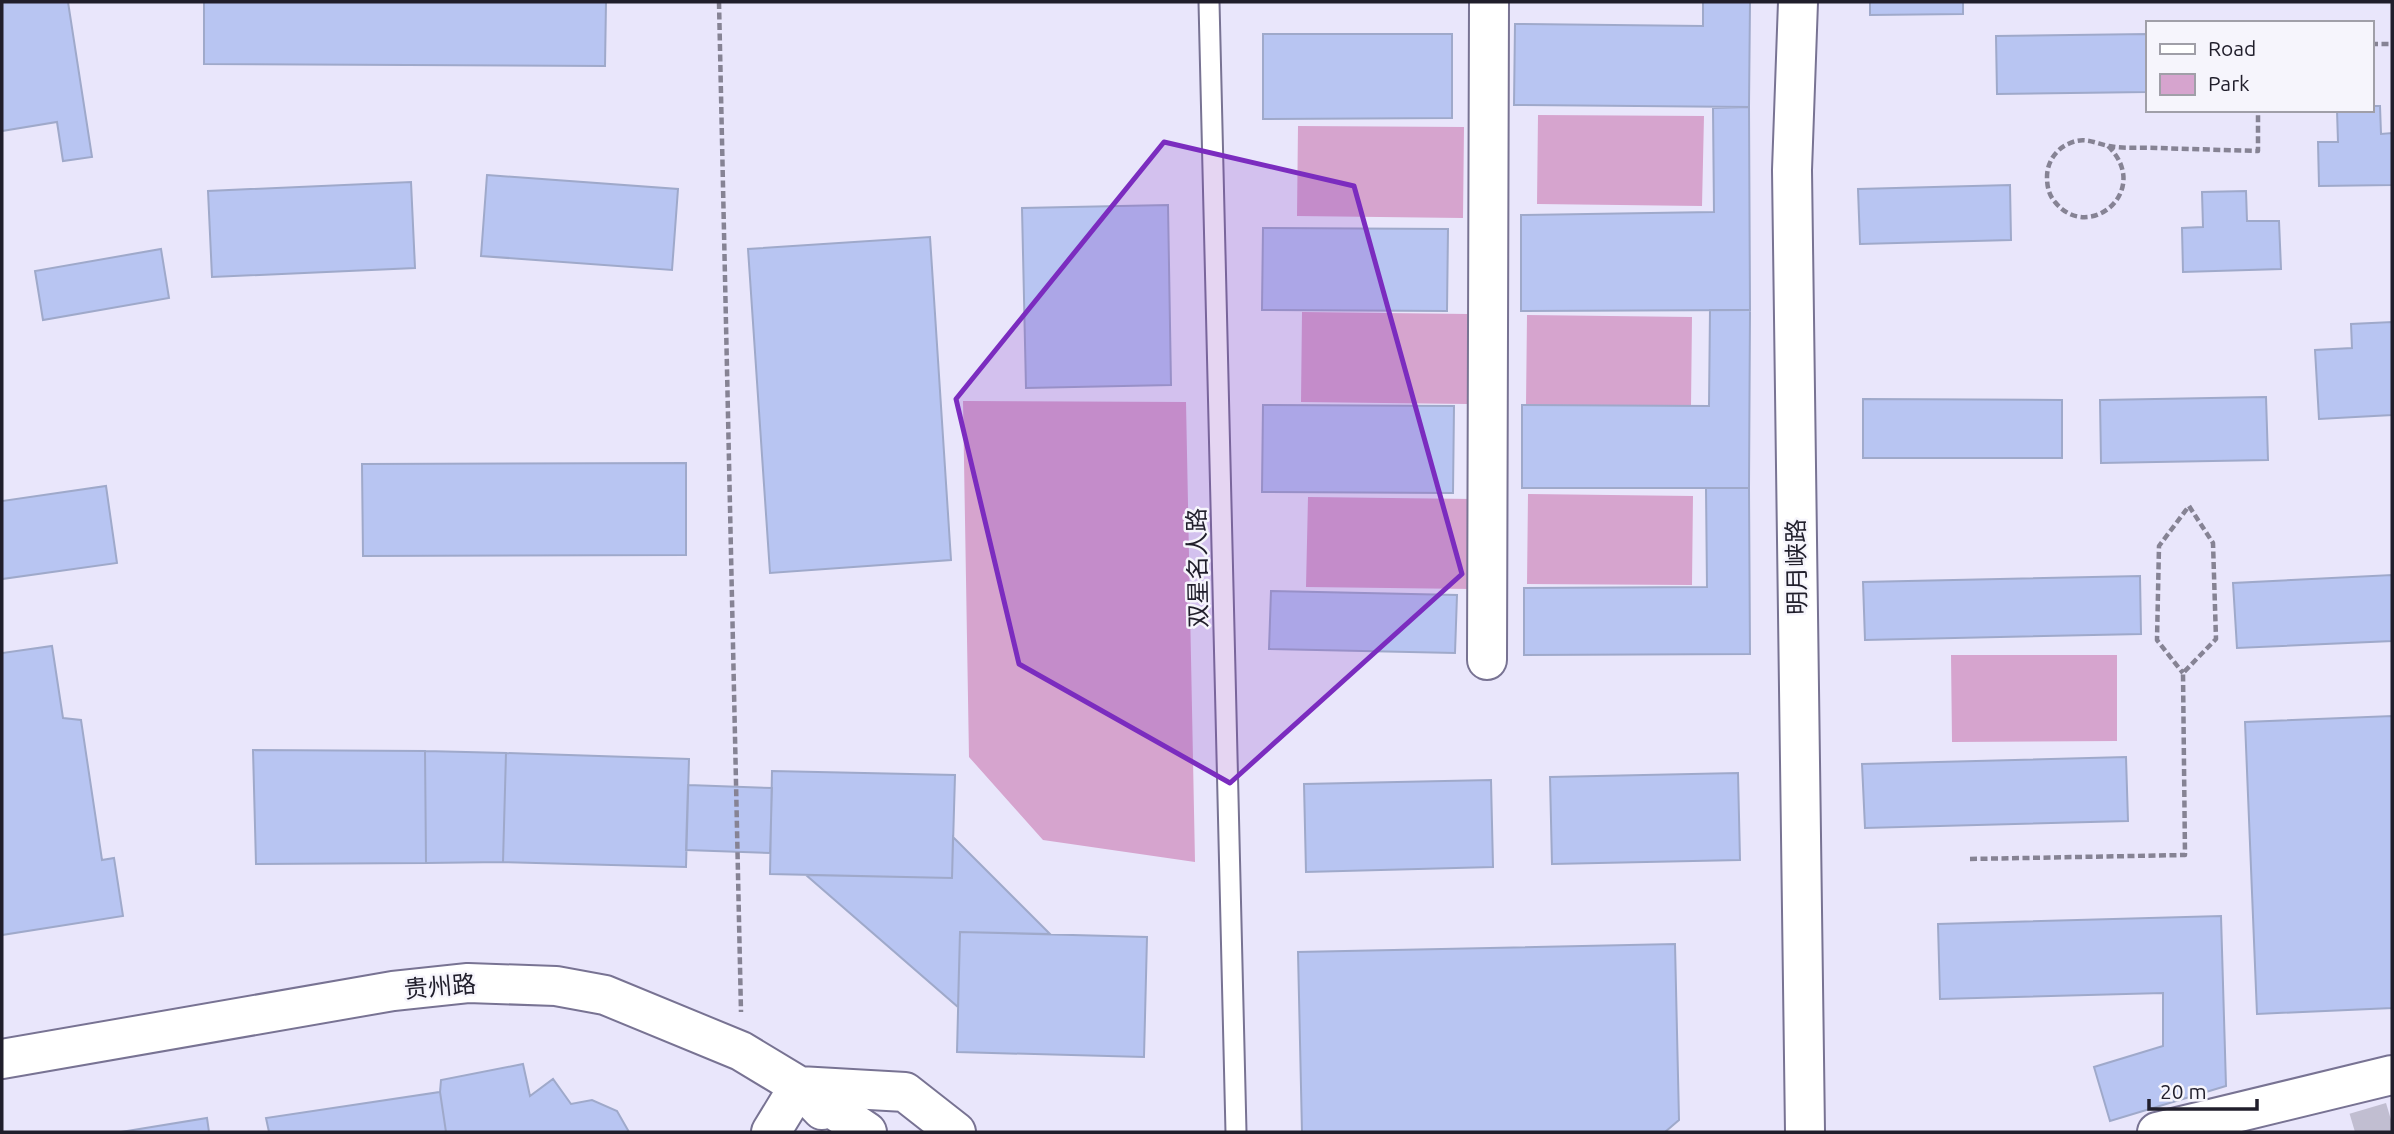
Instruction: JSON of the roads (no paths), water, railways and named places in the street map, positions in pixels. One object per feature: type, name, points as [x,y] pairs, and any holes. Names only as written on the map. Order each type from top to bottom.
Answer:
[{"type":"main road","points":[[1487,660],[1489,2]]},
{"type":"main road","name":"明月峡路","points":[[1798,2],[1792,170],[1805,1132]]},
{"type":"main road","name":"贵州路","points":[[2,1059],[393,991],[468,983],[556,986],[605,995],[741,1051],[799,1086],[842,1132]]},
{"type":"main road","points":[[2157,1132],[2392,1075]]},
{"type":"main road","points":[[771,1132],[799,1086]]},
{"type":"main road","points":[[799,1086],[867,1132]]},
{"type":"main road","points":[[799,1086],[905,1092],[956,1132]]},
{"type":"lane","name":"双星名人路","points":[[1209,2],[1236,1132]]},
{"type":"tunnel","points":[[2355,1132],[2392,1121]]}]
